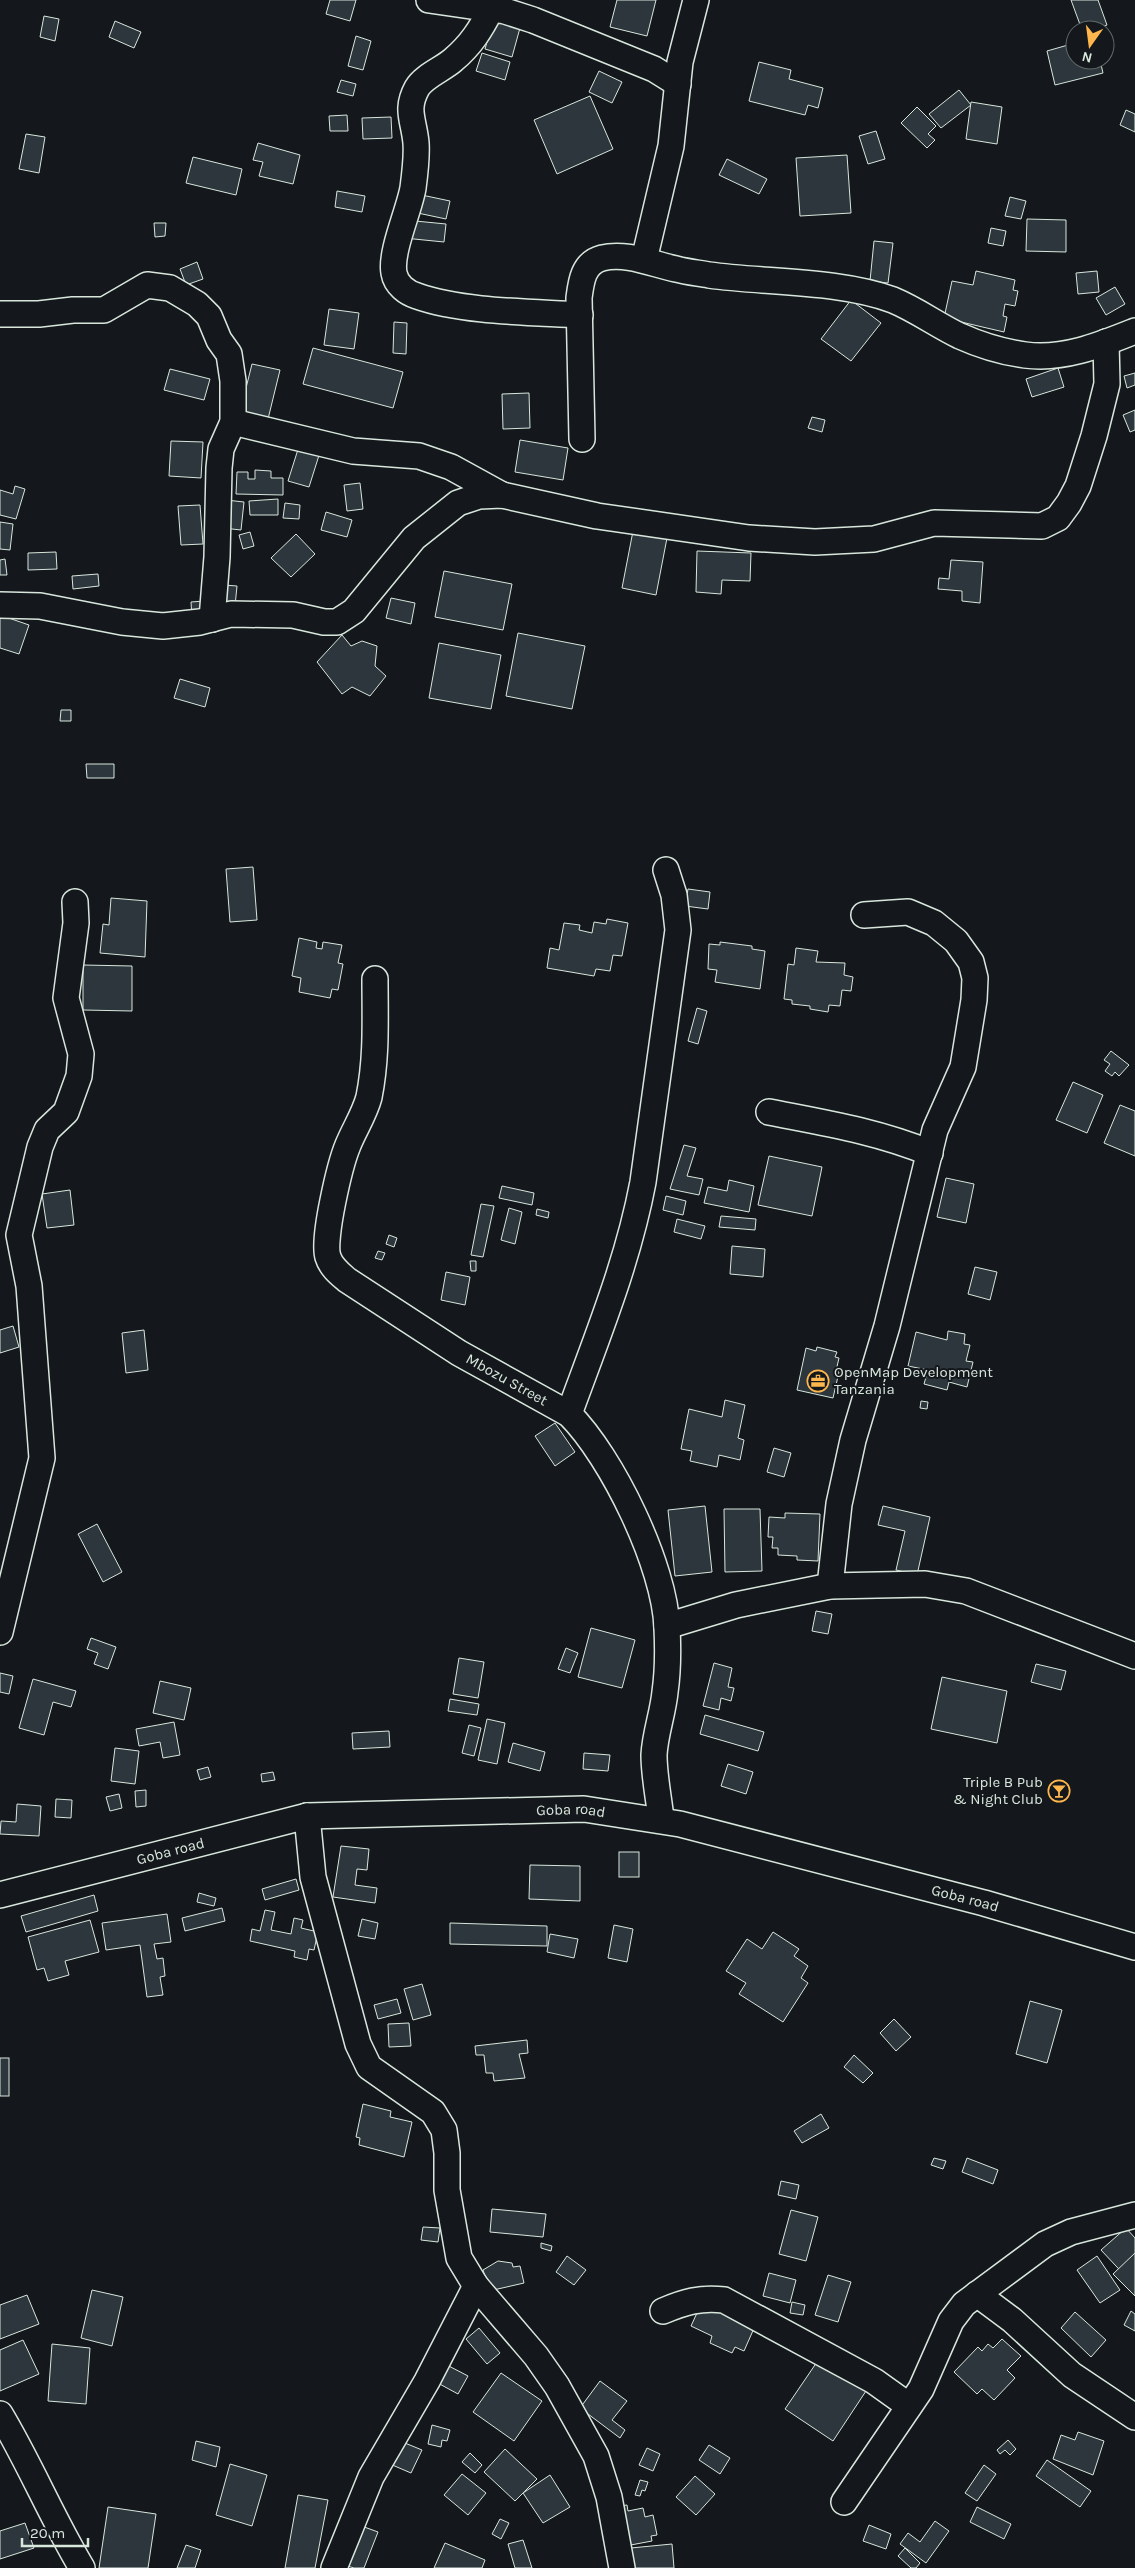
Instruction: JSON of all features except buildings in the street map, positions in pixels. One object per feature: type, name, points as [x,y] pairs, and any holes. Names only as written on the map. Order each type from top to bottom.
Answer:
[{"type":"street","points":[[429,0],[491,9],[533,20],[654,69],[678,84]]},
{"type":"street","points":[[644,260],[671,146],[680,62],[696,0]]},
{"type":"street","points":[[491,9],[477,37],[453,61],[418,85],[410,102],[410,119],[416,142],[415,169],[413,190],[396,254],[394,273],[401,287],[416,296],[449,303],[580,315]]},
{"type":"street","points":[[582,439],[581,278],[589,266],[600,258],[620,257],[644,260],[676,269],[710,275],[855,290],[892,300],[960,336],[998,350],[1027,355],[1065,355],[1135,331]]},
{"type":"street","points":[[0,314],[40,314],[74,310],[104,310],[147,285],[170,288],[197,304],[209,316],[229,354],[233,381],[233,422],[222,444],[219,468],[217,557],[212,619]]},
{"type":"street","points":[[0,605],[40,606],[142,625],[163,626],[212,619],[231,614],[267,614],[337,622],[354,611],[414,538],[458,503],[479,496],[502,495],[597,516],[749,538],[814,542],[874,539],[934,523],[1042,526],[1058,518],[1078,486],[1094,436],[1107,384],[1106,342]]},
{"type":"street","points":[[233,422],[353,451],[419,456],[451,467],[502,495]]},
{"type":"street","points":[[570,1414],[614,1297],[636,1219],[643,1182],[678,930],[674,896],[666,870]]},
{"type":"street","points":[[0,1632],[42,1458],[29,1286],[19,1235],[40,1147],[47,1130],[66,1112],[79,1076],[81,1054],[66,998],[76,923],[75,902]]},
{"type":"street","points":[[830,1586],[839,1504],[853,1440],[887,1326],[935,1130],[963,1067],[974,1000],[975,978],[971,962],[956,941],[934,923],[908,912],[864,915]]},
{"type":"street","name":"Mbozu Street","points":[[375,979],[376,1055],[368,1099],[346,1148],[331,1212],[326,1243],[328,1257],[334,1269],[348,1280],[459,1353],[570,1414],[579,1423],[629,1504],[643,1534],[661,1592],[667,1626],[666,1691],[654,1755],[660,1820]]},
{"type":"street","points":[[769,1112],[825,1121],[893,1138],[930,1153]]},
{"type":"street","points":[[667,1626],[736,1605],[830,1586],[925,1584],[966,1591],[1013,1607],[1135,1656]]},
{"type":"street","name":"Goba road","points":[[0,1896],[307,1816],[584,1809],[660,1820],[984,1903],[1135,1947]]},
{"type":"street","points":[[307,1816],[312,1877],[358,2044],[369,2067],[433,2112],[444,2130],[447,2152],[447,2190],[459,2258],[476,2286],[536,2356],[557,2386],[596,2456],[609,2497],[622,2568]]},
{"type":"street","points":[[844,2502],[921,2389],[951,2321],[964,2304],[1045,2244],[1071,2232],[1135,2215]]},
{"type":"street","points":[[334,2568],[371,2477],[427,2381],[476,2286]]},
{"type":"street","points":[[978,2294],[1012,2320],[1072,2375],[1135,2417]]},
{"type":"street","points":[[663,2311],[683,2302],[705,2297],[724,2300],[874,2381],[909,2406]]},
{"type":"street","points":[[0,2414],[17,2443],[57,2525],[82,2568]]},
{"type":"place","name":"OpenMap Development Tanzania","points":[[818,1381]]},
{"type":"place","name":"Triple B Pub & Night Club","points":[[1059,1791]]}]
